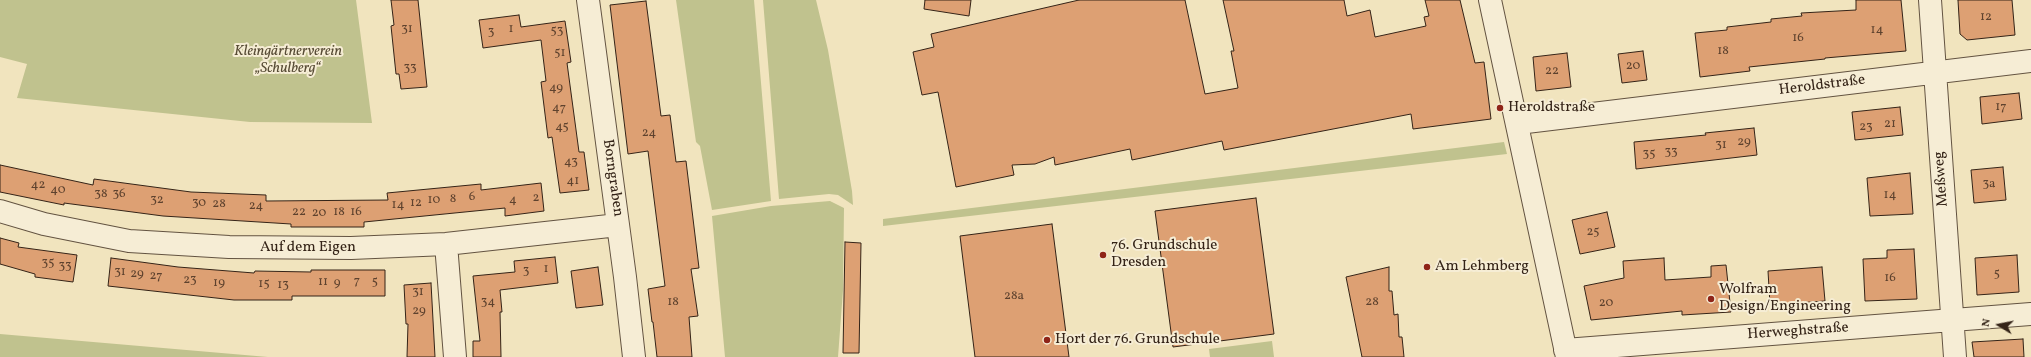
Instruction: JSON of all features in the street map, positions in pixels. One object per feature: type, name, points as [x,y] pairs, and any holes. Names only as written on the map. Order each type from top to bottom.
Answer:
[{"type":"street","name":"Borngraben","points":[[588,0],[634,357]]},
{"type":"street","points":[[1490,0],[1518,123],[1566,353]]},
{"type":"street","name":"Meßweg","points":[[1930,0],[1955,357]]},
{"type":"street","name":"Heroldstraße","points":[[1518,123],[2031,61]]},
{"type":"street","name":"Auf dem Eigen","points":[[0,211],[44,224],[129,241],[252,248],[351,248],[446,244],[618,225]]},
{"type":"street","points":[[446,244],[455,357]]},
{"type":"street","name":"Herweghstraße","points":[[1566,353],[2031,314]]},
{"type":"green space","name":"Kleingärtnerverein „Schulberg“","points":[[0,0],[356,0],[372,123],[250,122],[17,98],[27,64],[0,57]]},
{"type":"green space","points":[[676,0],[754,0],[771,201],[712,210],[700,146],[696,142]]},
{"type":"green space","points":[[763,0],[816,0],[828,50],[852,191],[853,205],[838,195],[829,194],[779,199]]},
{"type":"green space","points":[[1504,142],[1507,154],[883,226],[883,219]]},
{"type":"green space","points":[[830,201],[844,208],[843,290],[838,357],[725,357],[712,216],[771,206]]},
{"type":"green space","points":[[0,334],[268,357],[0,357]]},
{"type":"green space","points":[[1272,341],[1274,357],[1210,357],[1209,349]]},
{"type":"building","points":[[391,0],[418,0],[427,87],[401,89],[399,74],[396,74],[391,26],[394,25]]},
{"type":"building","points":[[925,0],[971,0],[969,16],[924,9]]},
{"type":"building","points":[[1079,0],[1185,0],[1205,94],[1238,88],[1231,51],[1234,51],[1223,0],[1344,0],[1347,16],[1370,10],[1375,37],[1426,26],[1424,17],[1429,16],[1425,0],[1460,0],[1475,63],[1484,62],[1491,119],[1413,129],[1411,114],[1224,150],[1222,141],[1132,160],[1130,149],[1055,165],[1054,157],[1035,164],[1012,165],[1014,175],[956,187],[938,92],[922,95],[913,52],[934,47],[931,34]]},
{"type":"building","points":[[1856,0],[1901,0],[1906,51],[1825,58],[1749,67],[1750,71],[1700,77],[1695,33],[1727,30],[1727,27],[1771,22],[1771,19],[1802,16],[1801,13],[1856,10]]},
{"type":"building","points":[[1958,0],[2012,0],[2015,35],[1967,40],[1960,34]]},
{"type":"building","points":[[646,1],[661,116],[670,115],[676,162],[686,161],[699,268],[691,269],[698,316],[689,317],[692,357],[657,357],[648,289],[665,286],[648,151],[628,154],[610,5]]},
{"type":"building","points":[[519,15],[521,27],[565,21],[571,62],[567,63],[579,152],[584,152],[589,190],[560,193],[552,137],[548,138],[541,82],[546,81],[541,40],[483,48],[479,20]]},
{"type":"building","points":[[1643,51],[1647,80],[1622,83],[1618,54]]},
{"type":"building","points":[[1567,53],[1571,87],[1536,91],[1533,57]]},
{"type":"building","points":[[2019,93],[2022,119],[1982,124],[1980,97]]},
{"type":"building","points":[[1900,107],[1903,135],[1855,140],[1852,112]]},
{"type":"building","points":[[1754,128],[1757,155],[1636,169],[1634,142],[1706,135],[1705,133]]},
{"type":"building","points":[[0,165],[93,185],[94,179],[191,192],[266,195],[266,201],[388,200],[387,193],[481,184],[481,190],[541,183],[544,211],[505,216],[505,208],[364,222],[364,227],[291,227],[291,224],[163,216],[64,203],[64,205],[0,192]]},
{"type":"building","points":[[2003,167],[2006,200],[1974,203],[1971,170]]},
{"type":"building","points":[[1910,173],[1913,214],[1870,216],[1867,178]]},
{"type":"building","points":[[1256,198],[1274,334],[1173,347],[1155,211]]},
{"type":"building","points":[[1607,212],[1615,247],[1580,254],[1572,220]]},
{"type":"building","points":[[1052,224],[1069,357],[975,357],[960,236]]},
{"type":"building","points":[[0,238],[19,243],[18,247],[77,255],[73,282],[35,277],[35,274],[0,264]]},
{"type":"building","points":[[845,242],[861,243],[859,353],[843,353]]},
{"type":"building","points":[[1914,249],[1917,299],[1865,301],[1863,259],[1887,258],[1887,250]]},
{"type":"building","points":[[2017,255],[2019,292],[1977,295],[1975,258]]},
{"type":"building","points":[[555,257],[558,283],[500,290],[502,312],[500,312],[501,357],[473,357],[473,341],[480,341],[473,276],[515,272],[514,261]]},
{"type":"building","points":[[111,258],[178,267],[254,273],[255,271],[311,272],[311,270],[385,270],[385,296],[292,296],[292,300],[234,300],[108,286]]},
{"type":"building","points":[[1664,258],[1665,280],[1711,277],[1711,266],[1726,265],[1731,312],[1682,315],[1682,311],[1591,320],[1584,286],[1624,278],[1623,261]]},
{"type":"building","points":[[598,267],[603,305],[576,308],[571,271]]},
{"type":"building","points":[[1389,267],[1389,291],[1392,291],[1394,315],[1398,314],[1399,337],[1402,337],[1404,357],[1362,357],[1346,277]]},
{"type":"building","points":[[1822,267],[1825,301],[1770,305],[1768,271]]},
{"type":"building","points":[[431,283],[435,357],[407,357],[408,324],[406,324],[404,285]]},
{"type":"building","points":[[2023,339],[2024,357],[1974,357],[1972,342]]},
{"type":"place","name":"Heroldstraße","points":[[1500,108]]},
{"type":"place","name":"76. Grundschule Dresden","points":[[1103,255]]},
{"type":"place","name":"Am Lehmberg","points":[[1427,267]]},
{"type":"place","name":"Wolfram Design/Engineering","points":[[1711,299]]},
{"type":"place","name":"Hort der 76. Grundschule","points":[[1047,340]]}]
